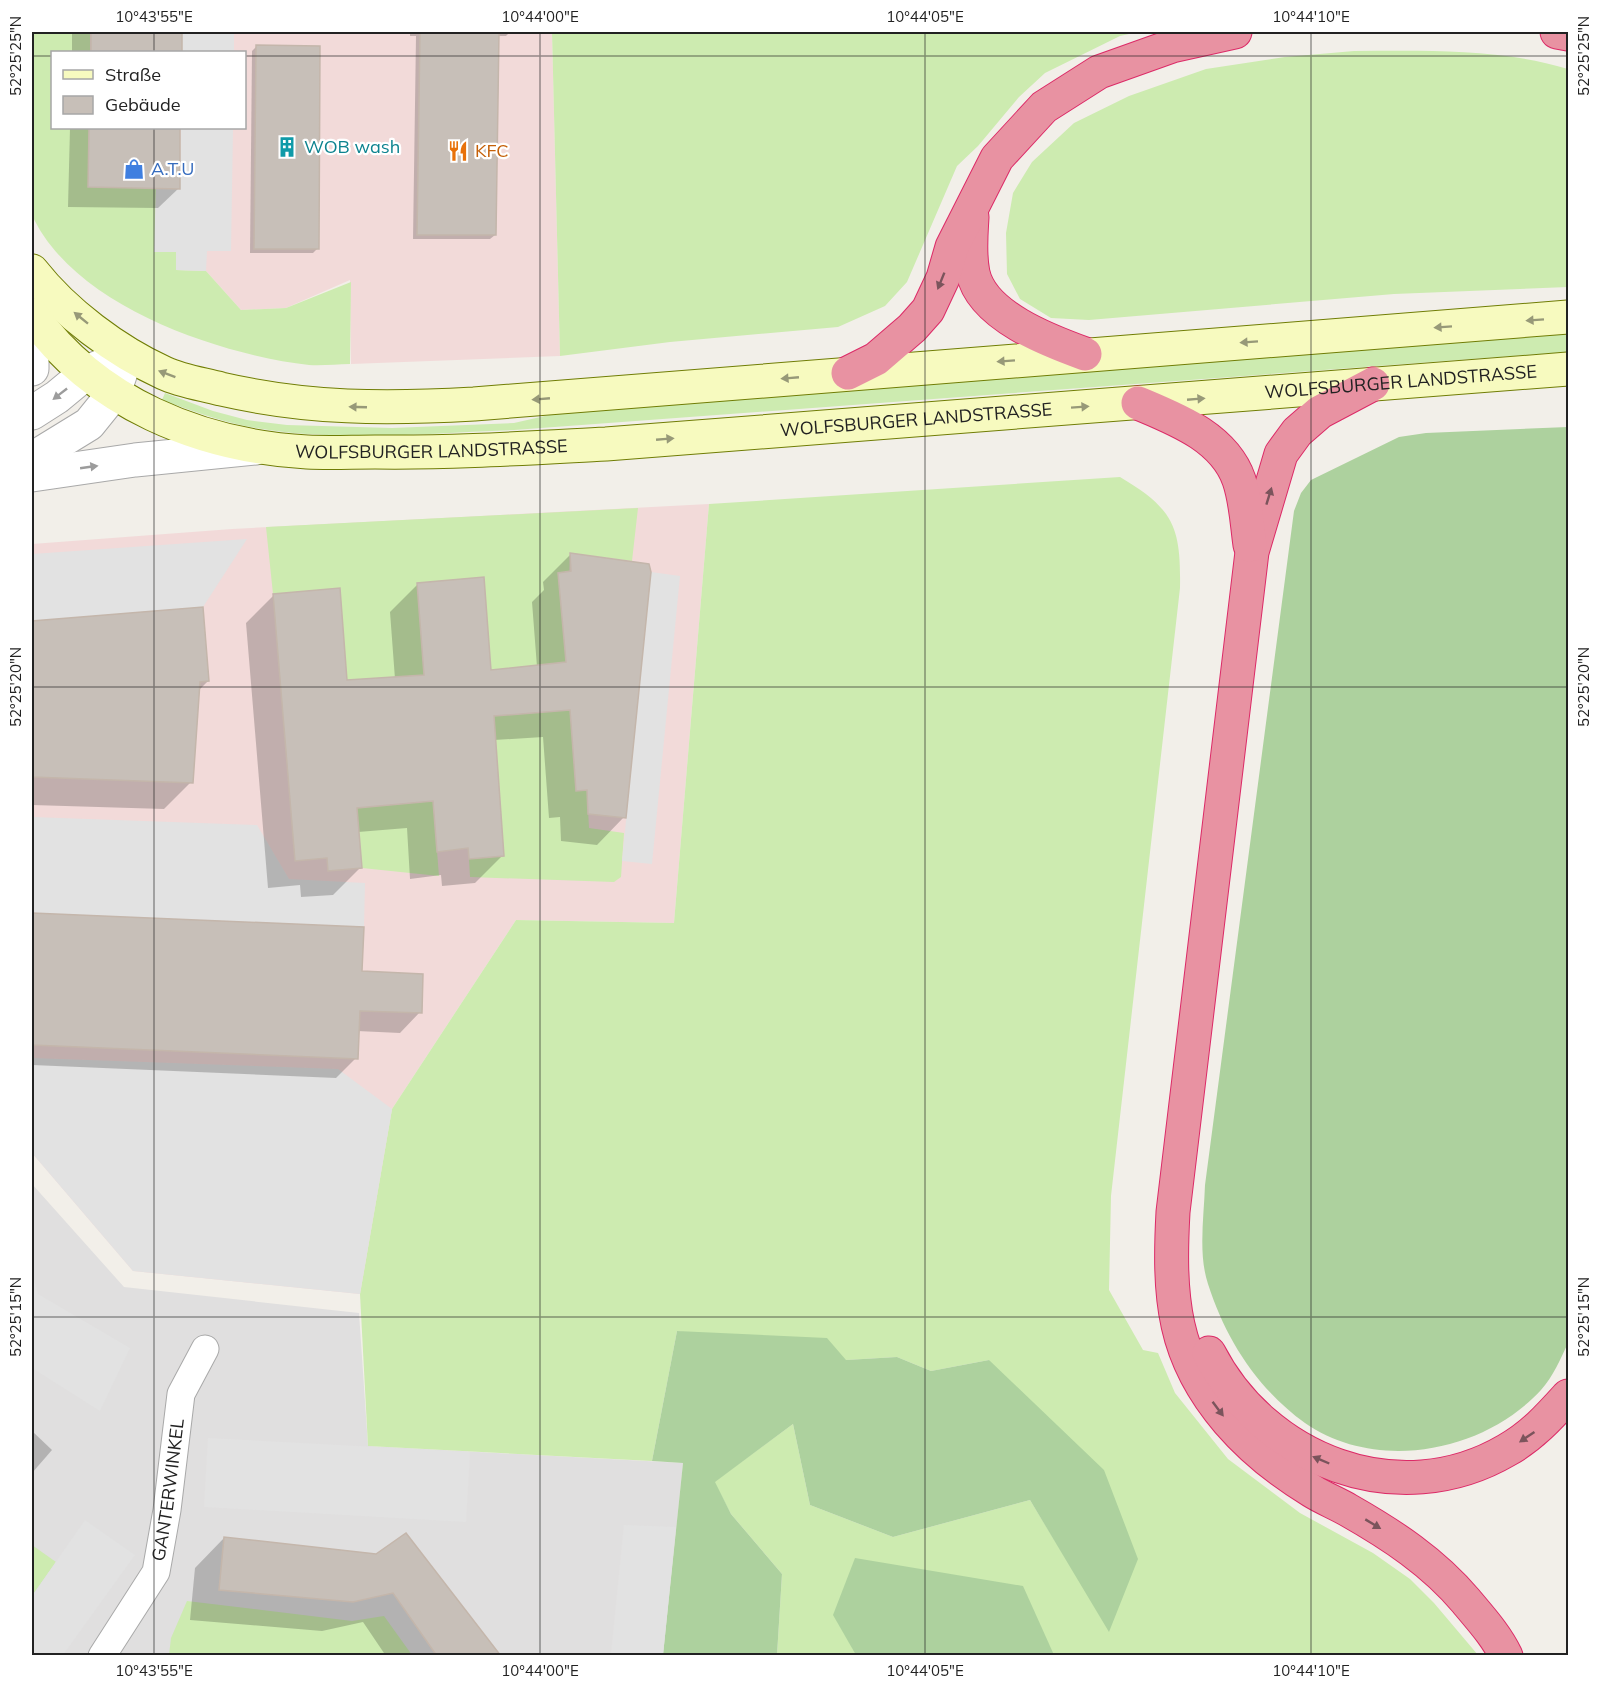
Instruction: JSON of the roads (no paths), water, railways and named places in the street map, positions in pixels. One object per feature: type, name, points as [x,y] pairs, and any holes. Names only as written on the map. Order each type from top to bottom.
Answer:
[{"type":"highway","points":[[848,373],[876,358],[928,310],[943,278],[952,247],[997,158],[1044,107],[1099,72],[1172,46],[1235,32]]},
{"type":"highway","points":[[1557,32],[1569,34]]},
{"type":"highway","points":[[972,209],[973,275],[986,297],[1004,315],[1027,330],[1085,354]]},
{"type":"highway","points":[[1372,384],[1320,412],[1297,432],[1281,454],[1252,552],[1173,1212],[1172,1277],[1178,1326],[1196,1373],[1215,1406],[1245,1441],[1312,1491],[1386,1532],[1426,1560],[1477,1614],[1506,1656]]},
{"type":"highway","points":[[1138,404],[1180,420],[1214,442],[1239,479],[1252,552]]},
{"type":"highway","points":[[1172,1277],[1219,1373],[1240,1399],[1292,1446],[1322,1462],[1391,1477],[1429,1475],[1466,1468],[1506,1451],[1538,1429],[1569,1396]]},
{"type":"main road","points":[[32,271],[44,287],[127,354],[166,374],[274,401],[356,408],[474,404],[1569,317]]},
{"type":"main road","name":"WOLFSBURGER LANDSTRASSE","points":[[32,315],[48,337],[86,373],[146,412],[203,434],[266,447],[307,452],[489,451],[1138,404],[1569,369]]},
{"type":"street","points":[[32,350],[32,369]]},
{"type":"street","points":[[32,413],[57,397],[86,373],[127,354]]},
{"type":"street","points":[[32,459],[89,424],[114,393],[127,354]]},
{"type":"street","name":"WOLFSBURGER LANDSTRASSE","points":[[32,475],[135,460],[266,447]]},
{"type":"street","name":"GANTERWINKEL","points":[[102,1656],[156,1572],[181,1394],[205,1349]]},
{"type":"place","name":"WOB wash","points":[[287,147]]},
{"type":"place","name":"KFC","points":[[458,151]]},
{"type":"place","name":"A.T.U","points":[[134,169]]}]
